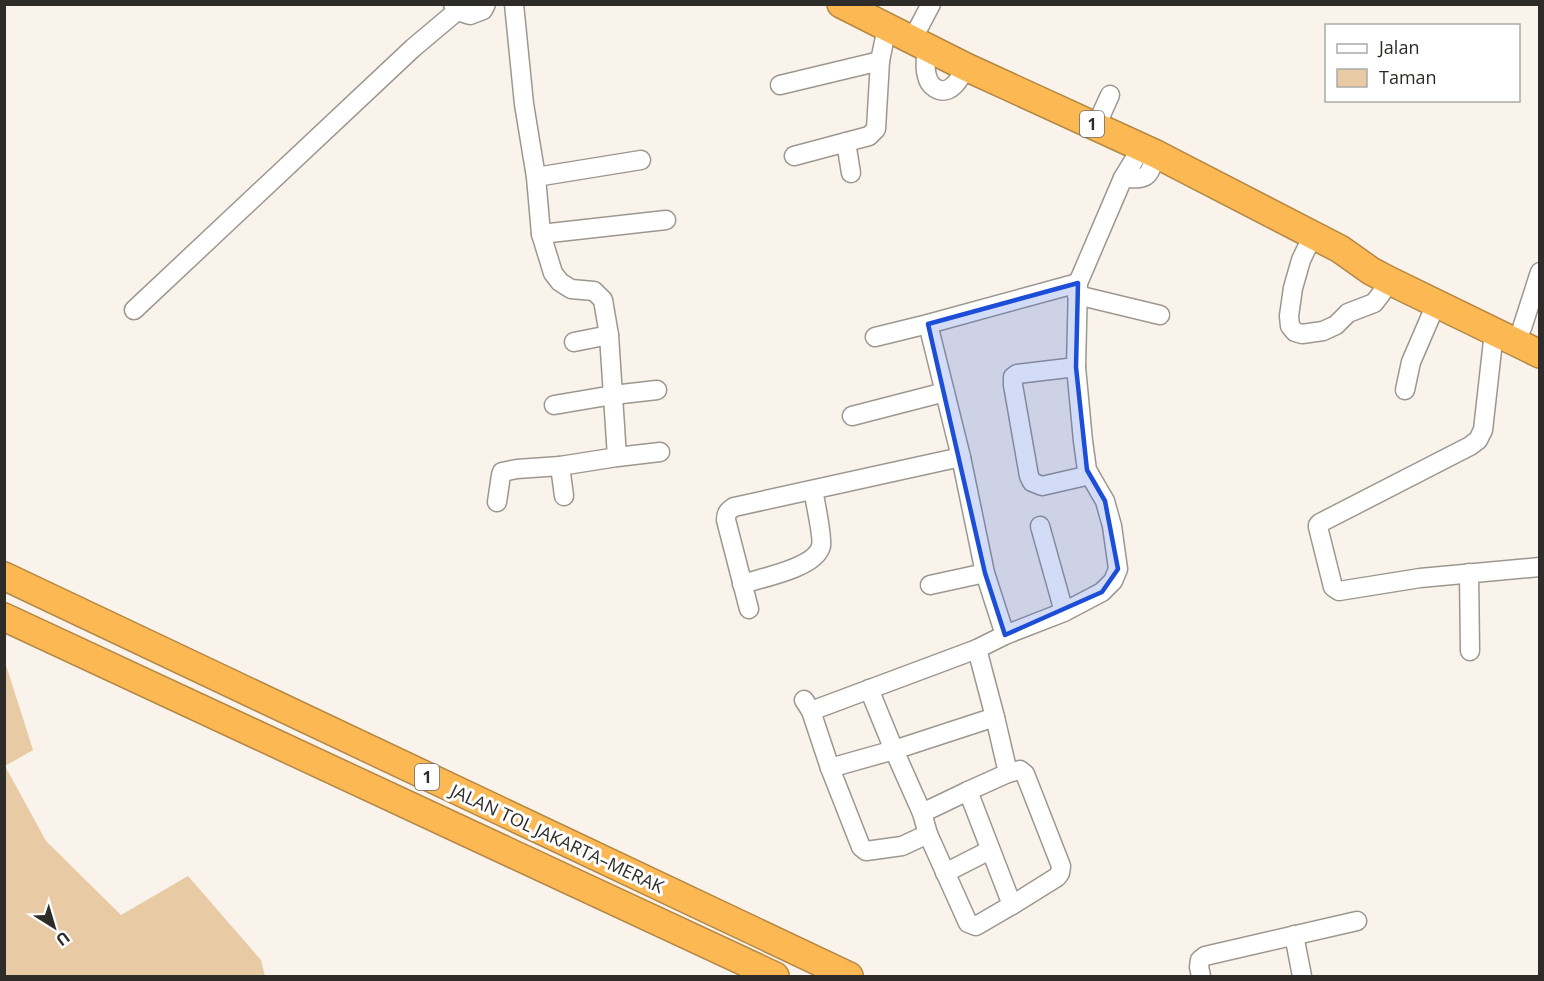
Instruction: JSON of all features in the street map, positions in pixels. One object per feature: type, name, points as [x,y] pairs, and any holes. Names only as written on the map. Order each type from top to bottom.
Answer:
[{"type":"highway","name":"1","points":[[841,4],[966,67],[1149,151],[1340,249],[1388,280],[1539,354]]},
{"type":"highway","name":"1","points":[[1340,249],[1380,254],[1455,295],[1531,332]]},
{"type":"highway","name":"JALAN TOL JAKARTA–MERAK","points":[[4,576],[849,976]]},
{"type":"highway","name":"JALAN TOL JAKARTA–MERAK","points":[[4,617],[775,976]]},
{"type":"street","points":[[134,310],[455,8],[470,15],[483,10],[486,4]]},
{"type":"street","points":[[514,4],[541,234],[553,273],[560,282],[571,289],[594,291],[603,300],[609,335],[617,457]]},
{"type":"street","points":[[919,44],[931,4]]},
{"type":"street","points":[[794,156],[869,136],[876,129],[880,61],[887,27]]},
{"type":"street","points":[[780,85],[880,61]]},
{"type":"street","points":[[1096,126],[1110,95]]},
{"type":"street","points":[[846,142],[851,173]]},
{"type":"street","points":[[928,834],[902,846],[866,851],[861,847],[808,705],[869,689],[977,649],[1005,635],[1064,612],[1102,592],[1113,581],[1118,570],[1112,526],[1105,501],[1087,470],[1083,441],[1076,368],[1078,289],[1123,178],[1141,179],[1147,176],[1150,171],[1149,151]]},
{"type":"street","points":[[536,177],[641,160]]},
{"type":"street","points":[[541,234],[666,220]]},
{"type":"street","points":[[1313,235],[1301,260],[1293,288],[1289,316],[1290,326],[1295,332],[1302,334],[1323,331],[1336,325],[1348,314],[1374,303],[1388,280]]},
{"type":"street","points":[[1531,332],[1539,272]]},
{"type":"street","points":[[876,337],[1078,289],[1160,315]]},
{"type":"street","points":[[1405,390],[1411,362],[1436,304]]},
{"type":"street","points":[[928,324],[961,458],[985,573],[1005,635]]},
{"type":"street","points":[[1494,332],[1484,430],[1478,440],[1318,525],[1333,587],[1339,591],[1420,578],[1539,567]]},
{"type":"street","points":[[574,342],[609,335]]},
{"type":"street","points":[[1076,368],[1017,374],[1013,377],[1013,385],[1032,482],[1042,486],[1090,475]]},
{"type":"street","points":[[554,405],[657,390]]},
{"type":"street","points":[[852,416],[945,392]]},
{"type":"street","points":[[497,502],[502,472],[508,470],[560,466],[660,452]]},
{"type":"street","points":[[750,609],[726,520],[728,511],[734,507],[961,458]]},
{"type":"street","points":[[560,466],[564,496]]},
{"type":"street","points":[[742,584],[796,568],[817,555],[822,545],[813,490]]},
{"type":"street","points":[[1040,526],[1064,612]]},
{"type":"street","points":[[930,585],[985,573]]},
{"type":"street","points":[[1469,573],[1470,651]]},
{"type":"street","points":[[977,649],[1008,773]]},
{"type":"street","points":[[869,689],[922,813],[928,834],[968,923],[976,926],[1060,873],[1061,866],[1025,774],[1020,770],[1008,773],[922,813]]},
{"type":"street","points":[[830,768],[995,717]]},
{"type":"street","points":[[968,791],[1012,904]]},
{"type":"street","points":[[945,873],[990,850]]},
{"type":"street","points":[[1202,976],[1199,968],[1200,960],[1204,956],[1357,921]]},
{"type":"street","points":[[1294,935],[1302,976]]},
{"type":"highlighted area","points":[[1078,283],[1076,367],[1087,470],[1105,501],[1118,569],[1102,592],[1005,635],[985,573],[928,324]]},
{"type":"green space","points":[[5,662],[33,750],[5,766]]},
{"type":"green space","points":[[5,766],[46,841],[121,915],[188,876],[261,960],[265,976],[5,976]]}]
